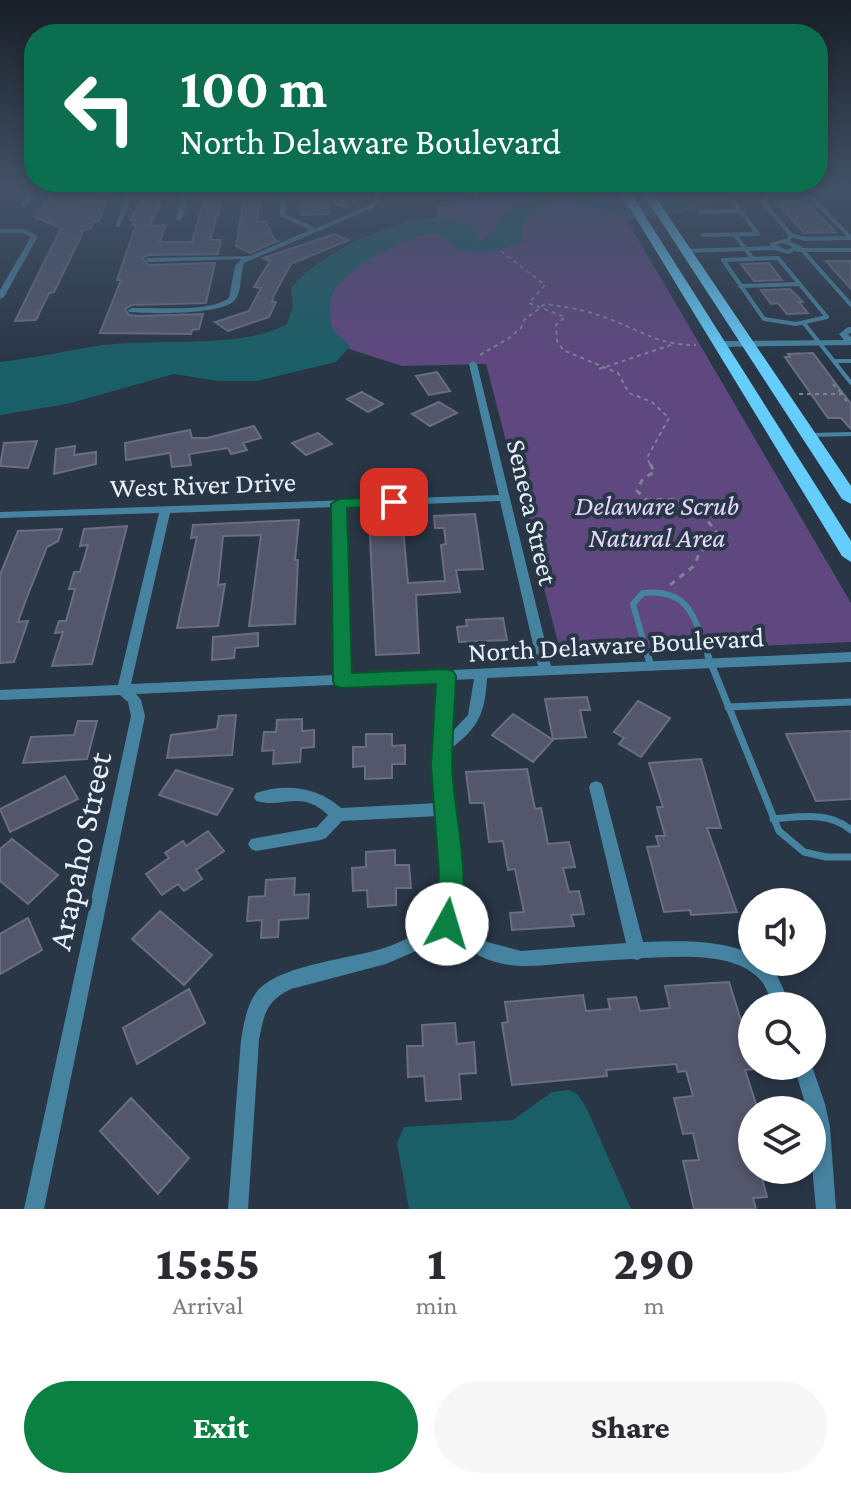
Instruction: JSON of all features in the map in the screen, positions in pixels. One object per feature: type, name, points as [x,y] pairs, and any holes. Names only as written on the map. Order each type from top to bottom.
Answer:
[{"type":"main road","points":[[659,248],[851,556]]},
{"type":"main road","points":[[685,248],[849,492]]},
{"type":"street","points":[[0,297],[27,248]]},
{"type":"street","points":[[132,310],[222,306],[233,297],[238,265],[271,248]]},
{"type":"street","points":[[779,248],[801,251]]},
{"type":"street","points":[[149,260],[250,257]]},
{"type":"street","points":[[717,341],[816,339],[851,342],[847,332],[816,339]]},
{"type":"street","name":"Seneca Street","points":[[473,364],[546,672]]},
{"type":"street","name":"West River Drive","points":[[0,515],[505,498]]},
{"type":"street","points":[[339,504],[342,681]]},
{"type":"street","points":[[123,690],[165,510]]},
{"type":"street","name":"North Delaware Boulevard","points":[[0,695],[851,657]]},
{"type":"street","points":[[445,745],[467,730],[479,707],[481,674]]},
{"type":"street","points":[[446,676],[442,766],[451,873],[447,924]]},
{"type":"street","name":"Arapaho Street","points":[[34,1209],[138,716],[134,700],[123,690]]},
{"type":"street","points":[[596,787],[637,952]]},
{"type":"street","points":[[261,797],[307,793],[325,801],[338,815]]},
{"type":"street","points":[[256,844],[321,833],[338,815],[445,809]]},
{"type":"street","points":[[447,924],[468,942],[494,956],[521,959],[708,950],[738,955]]},
{"type":"street","points":[[238,1209],[250,1040],[255,1015],[267,994],[287,980],[348,968],[389,955],[447,924]]},
{"type":"street","points":[[808,1080],[820,1129],[821,1179],[826,1209]]},
{"type":"lane","points":[[746,248],[753,259]]},
{"type":"lane","points":[[801,251],[851,250]]},
{"type":"lane","points":[[801,251],[851,305]]},
{"type":"lane","points":[[778,258],[800,284],[827,317],[820,321],[775,323],[764,319],[723,260],[778,258]]},
{"type":"lane","points":[[740,286],[800,284]]},
{"type":"lane","points":[[803,322],[849,379]]},
{"type":"lane","points":[[834,361],[851,361]]},
{"type":"lane","points":[[809,435],[850,435]]},
{"type":"lane","points":[[651,667],[633,604],[643,593],[663,591],[688,605],[773,819],[786,840],[809,856],[821,859],[851,857]]},
{"type":"lane","points":[[728,707],[851,702]]},
{"type":"lane","points":[[773,819],[828,818],[839,820],[851,830]]},
{"type":"path","points":[[501,251],[545,285],[529,303],[565,317],[556,325],[555,338],[564,354],[599,369],[618,373],[629,393],[652,402],[669,418],[647,458],[655,472],[643,477],[637,491],[647,500],[677,499],[693,503],[719,535],[718,541],[700,552],[694,566],[663,591]]},
{"type":"path","points":[[473,364],[475,358],[521,328],[524,320],[545,304],[575,308],[671,345]]},
{"type":"path","points":[[599,369],[671,345],[696,345]]},
{"type":"path","points":[[833,384],[847,402]]},
{"type":"path","points":[[796,394],[842,394]]},
{"type":"green space","name":"Delaware Scrub Natural Area","points":[[381,248],[644,248],[851,603],[851,642],[561,654],[486,364],[402,366],[337,345],[324,319],[325,289]]},
{"type":"shaded area","points":[[343,248],[390,248],[354,270],[333,292],[330,309],[333,330],[350,346],[336,362],[257,381],[218,381],[174,374],[67,404],[0,415],[0,362],[104,345],[224,340],[269,332],[287,324],[293,306],[291,288],[302,276]]},
{"type":"shaded area","points":[[460,248],[504,248],[490,252]]},
{"type":"shaded area","points":[[569,1090],[577,1094],[586,1107],[631,1209],[409,1209],[397,1143],[404,1127],[513,1120],[552,1092]]},
{"type":"building","points":[[51,248],[75,248],[36,320],[15,321]]},
{"type":"building","points":[[128,248],[219,248],[218,254],[149,255],[142,259],[149,265],[215,263],[206,303],[132,305],[125,309],[129,315],[138,316],[203,314],[199,329],[192,330],[191,334],[100,333],[121,280],[117,280]]},
{"type":"building","points":[[241,248],[261,248],[250,253]]},
{"type":"building","points":[[291,248],[329,248],[291,264],[274,295],[272,302],[276,302],[269,317],[228,331],[215,322],[249,311],[261,288],[254,287],[270,261],[263,258]]},
{"type":"building","points":[[826,261],[851,261],[851,289]]},
{"type":"building","points":[[769,263],[782,280],[754,281],[741,264]]},
{"type":"building","points":[[790,289],[803,302],[799,302],[808,313],[787,314],[778,303],[771,304],[761,290]]},
{"type":"building","points":[[813,353],[851,404],[851,429],[841,418],[828,418],[785,357],[790,357],[788,354]]},
{"type":"building","points":[[437,372],[450,391],[429,395],[416,376]]},
{"type":"building","points":[[362,392],[383,404],[368,412],[347,399]]},
{"type":"building","points":[[439,402],[457,413],[430,426],[412,414]]},
{"type":"building","points":[[254,426],[261,438],[243,443],[247,450],[231,454],[228,448],[189,454],[191,465],[172,467],[170,453],[126,460],[125,443],[190,430],[192,438],[207,438]]},
{"type":"building","points":[[318,433],[332,444],[306,455],[292,443]]},
{"type":"building","points":[[37,441],[28,468],[0,466],[4,443]]},
{"type":"building","points":[[75,446],[74,455],[96,452],[96,464],[54,474],[56,449]]},
{"type":"building","points":[[475,514],[483,569],[456,570],[460,592],[416,595],[419,653],[376,655],[369,518],[402,517],[408,583],[445,581],[441,545],[446,544],[444,528],[435,528],[434,516]]},
{"type":"building","points":[[299,520],[295,560],[298,560],[295,624],[249,626],[261,535],[223,536],[218,585],[225,584],[218,626],[177,628],[197,537],[191,538],[193,525]]},
{"type":"building","points":[[127,526],[92,664],[52,666],[63,632],[55,633],[59,621],[66,621],[75,589],[69,589],[74,572],[80,572],[88,545],[80,546],[84,529]]},
{"type":"building","points":[[62,529],[58,541],[47,547],[27,597],[18,622],[28,621],[14,662],[0,663],[0,575],[18,531]]},
{"type":"building","points":[[503,618],[507,640],[459,642],[457,627],[467,626],[466,620]]},
{"type":"building","points":[[258,633],[258,646],[235,648],[234,658],[212,660],[213,637]]},
{"type":"building","points":[[587,697],[590,710],[580,710],[586,737],[553,739],[545,699]]},
{"type":"building","points":[[638,701],[670,718],[641,757],[619,744],[624,738],[614,732]]},
{"type":"building","points":[[513,714],[553,740],[533,762],[492,735]]},
{"type":"building","points":[[236,715],[232,755],[167,758],[171,735],[217,729],[219,716]]},
{"type":"building","points":[[302,719],[302,731],[314,730],[314,747],[301,748],[300,762],[273,764],[274,750],[262,751],[264,732],[276,732],[277,720]]},
{"type":"building","points":[[78,721],[97,721],[87,759],[23,763],[31,737],[74,735]]},
{"type":"building","points":[[851,731],[851,799],[816,801],[786,734]]},
{"type":"building","points":[[366,734],[392,734],[392,746],[405,745],[405,764],[392,764],[392,778],[365,779],[365,766],[353,767],[353,747],[366,747]]},
{"type":"building","points":[[701,759],[721,828],[707,828],[737,912],[691,915],[690,910],[664,912],[647,847],[659,846],[656,836],[665,836],[657,807],[663,807],[649,763]]},
{"type":"building","points":[[527,769],[535,809],[541,808],[548,844],[569,842],[575,867],[563,868],[569,892],[579,891],[584,914],[571,915],[574,926],[512,930],[510,913],[524,912],[515,869],[508,870],[503,841],[489,842],[484,803],[470,803],[466,772]]},
{"type":"building","points":[[176,770],[233,789],[217,815],[159,795]]},
{"type":"building","points":[[65,776],[78,799],[10,832],[0,809]]},
{"type":"building","points":[[208,831],[224,851],[196,870],[202,879],[184,891],[178,884],[162,895],[146,874],[169,858],[165,853],[183,841],[186,846]]},
{"type":"building","points":[[12,839],[58,875],[28,904],[0,881],[0,849]]},
{"type":"building","points":[[395,850],[395,865],[409,865],[411,888],[396,888],[396,905],[368,907],[367,890],[353,891],[352,868],[366,867],[366,852]]},
{"type":"building","points":[[295,878],[294,895],[309,894],[308,918],[279,920],[278,937],[261,938],[262,920],[247,921],[249,897],[265,896],[266,880]]},
{"type":"building","points":[[160,911],[212,955],[184,985],[132,939]]},
{"type":"building","points":[[28,918],[42,950],[0,974],[0,934]]},
{"type":"building","points":[[729,982],[738,1011],[738,1080],[748,1080],[753,1096],[738,1096],[738,1184],[764,1184],[767,1197],[753,1198],[756,1209],[694,1209],[683,1161],[699,1160],[693,1133],[683,1134],[674,1098],[693,1096],[686,1071],[678,1072],[676,1064],[606,1070],[607,1076],[512,1085],[502,1023],[508,1022],[505,1002],[583,995],[586,1011],[610,1009],[608,999],[636,997],[640,1011],[670,1008],[665,986]]},
{"type":"building","points":[[189,989],[205,1023],[137,1064],[123,1028]]},
{"type":"building","points":[[455,1023],[457,1044],[474,1042],[476,1073],[459,1074],[461,1099],[426,1101],[424,1076],[408,1077],[407,1046],[423,1046],[422,1025]]},
{"type":"building","points":[[131,1098],[189,1158],[158,1194],[100,1131]]},
{"type":"route","points":[[394,502],[339,504],[342,681],[446,676],[442,766],[451,873],[447,924]]}]
